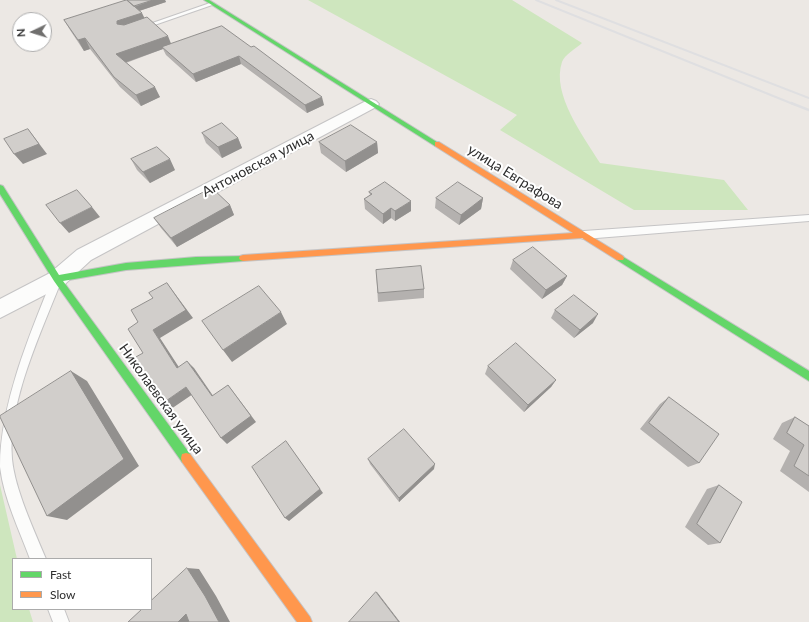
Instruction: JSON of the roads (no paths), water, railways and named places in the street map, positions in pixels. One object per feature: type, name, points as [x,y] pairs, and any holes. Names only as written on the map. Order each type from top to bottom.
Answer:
[{"type":"street","name":"улица Евграфова","points":[[209,2],[809,376]]},
{"type":"street","name":"Антоновская улица","points":[[0,309],[57,279],[84,255],[372,104]]},
{"type":"street","name":"Николаевская улица","points":[[0,188],[57,279],[305,622]]},
{"type":"street","points":[[57,279],[79,273],[135,265],[583,235]]},
{"type":"lane","points":[[134,31],[209,2]]},
{"type":"lane","points":[[583,235],[809,218]]},
{"type":"lane","points":[[38,558],[14,497],[6,459],[6,426],[15,386],[57,279]]},
{"type":"lane","points":[[56,610],[61,622]]},
{"type":"railway","points":[[536,0],[793,104]]},
{"type":"railway","points":[[556,0],[809,98]]},
{"type":"railway","points":[[791,103],[809,110]]}]
